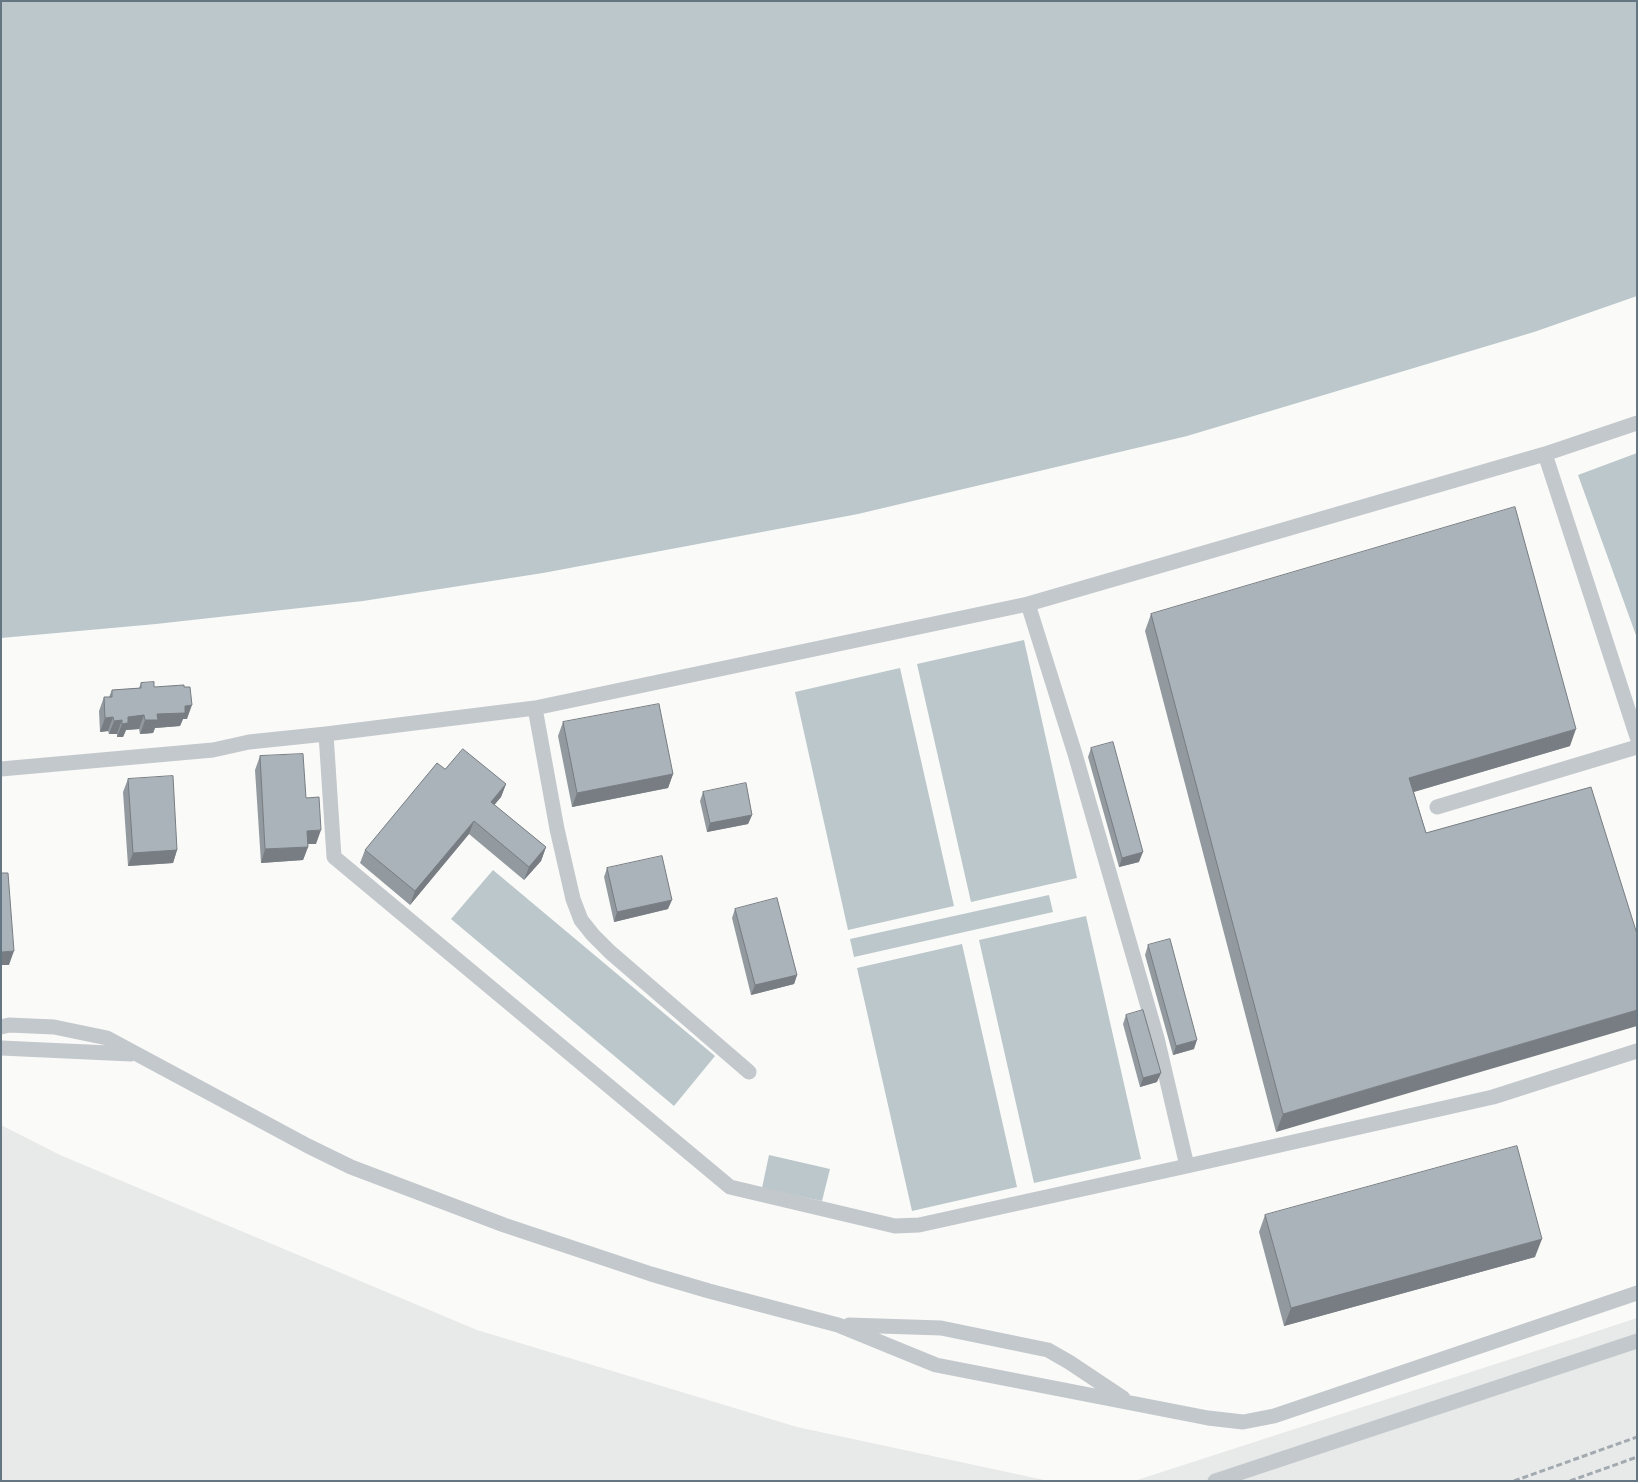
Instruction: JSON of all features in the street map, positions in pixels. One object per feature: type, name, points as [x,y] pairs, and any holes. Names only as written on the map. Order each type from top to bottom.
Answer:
[{"type":"lane","points":[[1,769],[213,750],[249,742],[535,708],[1028,604],[1545,454],[1637,423]]},
{"type":"lane","points":[[1545,454],[1637,736]]},
{"type":"lane","points":[[1028,604],[1075,754],[1157,1038],[1187,1166]]},
{"type":"lane","points":[[535,708],[557,829],[573,899],[582,920],[593,935],[610,952],[749,1072]]},
{"type":"lane","points":[[326,734],[334,857],[730,1187],[895,1226],[919,1225],[1493,1097],[1637,1051]]},
{"type":"lane","points":[[1438,807],[1637,747]]},
{"type":"lane","points":[[1,1027],[9,1025],[54,1027],[90,1033],[107,1038],[134,1054],[198,1086],[308,1146],[351,1167],[397,1186],[504,1225],[651,1274],[838,1325],[936,1365],[1228,1421],[1243,1422],[1281,1413],[1637,1293]]},
{"type":"lane","points":[[1,1048],[134,1054]]},
{"type":"lane","points":[[838,1325],[941,1328],[1048,1350],[1132,1403]]},
{"type":"lane","points":[[1215,1481],[1637,1341]]},
{"type":"shaded area","points":[[1,1],[1637,1],[1637,296],[1534,332],[1187,436],[858,514],[543,573],[363,601],[156,624],[1,638]]},
{"type":"shaded area","points":[[1637,453],[1637,638],[1578,475]]},
{"type":"shaded area","points":[[1024,640],[1077,878],[971,902],[917,664]]},
{"type":"shaded area","points":[[900,668],[954,906],[848,930],[795,692]]},
{"type":"shaded area","points":[[493,870],[715,1056],[674,1106],[451,919]]},
{"type":"shaded area","points":[[1049,895],[1053,912],[854,957],[850,939]]},
{"type":"shaded area","points":[[1086,916],[1141,1159],[1034,1183],[979,940]]},
{"type":"shaded area","points":[[962,944],[1017,1187],[912,1211],[857,968]]},
{"type":"shaded area","points":[[1,1125],[60,1155],[477,1330],[797,1427],[1049,1481],[1,1481]]},
{"type":"shaded area","points":[[769,1155],[830,1169],[822,1201],[762,1188]]},
{"type":"shaded area","points":[[1637,1318],[1637,1481],[1134,1481],[1579,1337]]},
{"type":"building","points":[[1515,507],[1576,729],[1409,778],[1426,833],[1591,787],[1637,934],[1637,1010],[1283,1114],[1151,614]]},
{"type":"building","points":[[154,682],[154,687],[184,685],[184,687],[190,687],[192,705],[185,706],[185,713],[157,714],[158,720],[145,720],[144,715],[128,717],[128,723],[122,724],[122,720],[114,721],[113,717],[105,718],[104,697],[112,697],[112,690],[141,688],[141,683]]},
{"type":"building","points":[[659,704],[673,774],[577,793],[563,722]]},
{"type":"building","points":[[1113,742],[1143,852],[1122,858],[1091,748]]},
{"type":"building","points":[[463,749],[506,784],[491,802],[546,847],[529,867],[474,821],[415,891],[365,850],[437,763],[445,769]]},
{"type":"building","points":[[303,754],[306,798],[319,797],[321,830],[307,831],[308,847],[265,849],[260,756]]},
{"type":"building","points":[[173,776],[177,850],[133,853],[128,779]]},
{"type":"building","points":[[746,783],[752,815],[710,823],[703,792]]},
{"type":"building","points":[[662,856],[672,900],[617,912],[607,868]]},
{"type":"building","points":[[1,873],[8,873],[14,951],[1,952]]},
{"type":"building","points":[[777,898],[797,975],[755,985],[735,909]]},
{"type":"building","points":[[1170,939],[1197,1040],[1176,1046],[1148,945]]},
{"type":"building","points":[[1143,1010],[1161,1073],[1143,1078],[1126,1015]]},
{"type":"building","points":[[1517,1146],[1542,1239],[1291,1308],[1265,1215]]},
{"type":"railway","points":[[1514,1481],[1637,1437]]},
{"type":"railway","points":[[1570,1481],[1637,1457]]}]
